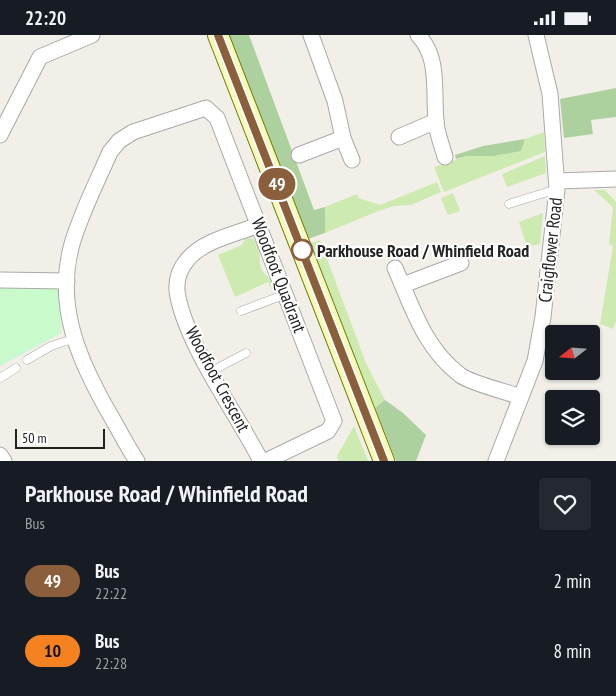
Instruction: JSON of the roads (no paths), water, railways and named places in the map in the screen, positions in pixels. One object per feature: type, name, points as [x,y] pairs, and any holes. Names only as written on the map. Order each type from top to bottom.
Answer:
[{"type":"main road","points":[[218,35],[384,461]]},
{"type":"street","points":[[0,135],[40,57],[92,35]]},
{"type":"street","points":[[311,35],[335,101],[343,138],[352,160]]},
{"type":"street","points":[[418,35],[428,48],[433,60],[436,121],[445,157]]},
{"type":"street","name":"Craigflower Road","points":[[496,461],[535,361],[543,317],[557,185],[550,94],[536,35]]},
{"type":"street","name":"Woodfoot Quadrant","points":[[136,460],[85,370],[73,339],[70,327],[67,281],[71,246],[110,152],[119,141],[133,132],[206,108],[217,117],[334,421],[328,431],[266,461]]},
{"type":"street","points":[[399,137],[436,121]]},
{"type":"street","points":[[299,155],[343,138]]},
{"type":"street","name":"Craigflower Road","points":[[557,185],[616,179]]},
{"type":"street","name":"Woodfoot Crescent","points":[[259,225],[201,247],[187,259],[178,276],[177,290],[186,321],[210,372],[261,461]]},
{"type":"street","points":[[403,285],[461,263]]},
{"type":"street","points":[[395,268],[415,318],[427,337],[461,376],[521,397]]},
{"type":"street","points":[[0,281],[67,281]]},
{"type":"street","points":[[0,455],[4,461]]},
{"type":"lane","points":[[509,204],[557,185]]},
{"type":"lane","points":[[241,311],[286,294]]},
{"type":"lane","points":[[27,360],[51,346],[73,339]]},
{"type":"lane","points":[[210,372],[246,353]]},
{"type":"lane","points":[[0,378],[16,368]]},
{"type":"place","name":"Parkhouse Road / Whinfield Road","points":[[302,250]]}]
